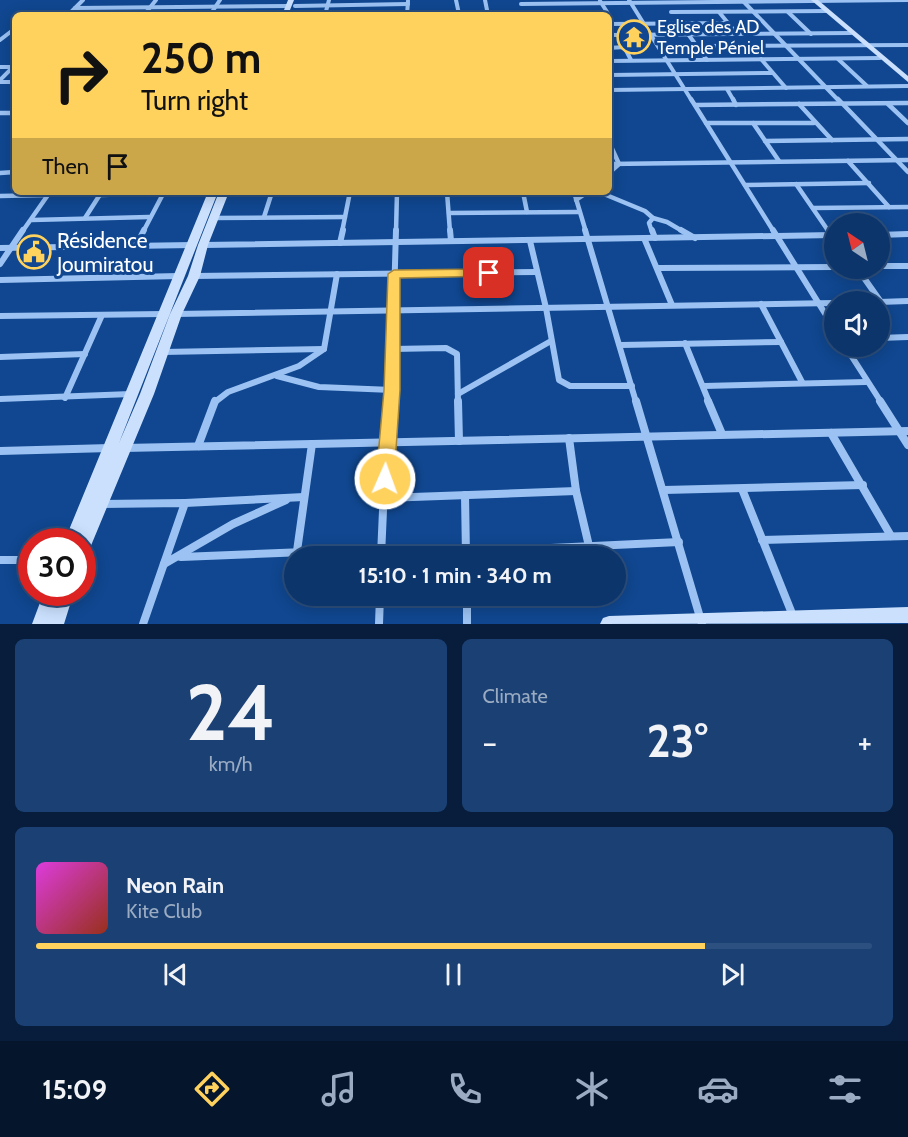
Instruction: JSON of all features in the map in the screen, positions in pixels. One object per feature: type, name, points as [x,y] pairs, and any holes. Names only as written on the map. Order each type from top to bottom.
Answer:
[{"type":"main road","points":[[815,1],[908,80]]},
{"type":"main road","points":[[90,528],[100,504],[134,394],[170,314],[194,276],[198,245],[212,195]]},
{"type":"main road","points":[[79,528],[163,352],[180,276],[213,218],[223,195]]},
{"type":"main road","points":[[41,624],[47,606]]},
{"type":"main road","points":[[55,624],[61,606]]},
{"type":"main road","points":[[609,624],[908,615]]},
{"type":"street","points":[[71,12],[83,0]]},
{"type":"street","points":[[147,12],[156,0]]},
{"type":"street","points":[[212,12],[220,0]]},
{"type":"street","points":[[326,12],[329,0]]},
{"type":"street","points":[[521,2],[908,0]]},
{"type":"street","points":[[184,7],[188,1]]},
{"type":"street","points":[[630,1],[824,311]]},
{"type":"street","points":[[663,1],[677,23]]},
{"type":"street","points":[[743,1],[879,139],[908,172]]},
{"type":"street","points":[[75,8],[293,3],[327,6],[408,2]]},
{"type":"street","points":[[788,11],[811,34]]},
{"type":"street","points":[[671,12],[827,11]]},
{"type":"street","points":[[719,12],[737,34]]},
{"type":"street","points":[[612,20],[615,24],[728,23]]},
{"type":"street","points":[[612,35],[851,33]]},
{"type":"street","points":[[688,34],[707,60]]},
{"type":"street","points":[[618,35],[631,60]]},
{"type":"street","points":[[697,46],[908,45]]},
{"type":"street","points":[[612,48],[624,47]]},
{"type":"street","points":[[612,61],[880,58]]},
{"type":"street","points":[[761,59],[786,88]]},
{"type":"street","points":[[838,59],[867,87]]},
{"type":"street","points":[[0,81],[12,69]]},
{"type":"street","points":[[612,75],[772,73]]},
{"type":"street","points":[[612,90],[908,86]]},
{"type":"street","points":[[727,89],[736,105]]},
{"type":"street","points":[[695,105],[908,103]]},
{"type":"street","points":[[799,104],[832,140]]},
{"type":"street","points":[[888,104],[908,123]]},
{"type":"street","points":[[0,113],[9,113],[12,110]]},
{"type":"street","points":[[706,123],[814,123]]},
{"type":"street","points":[[753,123],[779,161]]},
{"type":"street","points":[[765,141],[908,139]]},
{"type":"street","points":[[612,149],[619,164]]},
{"type":"street","points":[[612,164],[908,160]]},
{"type":"street","points":[[848,161],[889,207]]},
{"type":"street","points":[[612,170],[619,164]]},
{"type":"street","points":[[745,185],[868,183]]},
{"type":"street","points":[[796,184],[824,223]]},
{"type":"street","points":[[0,196],[24,195]]},
{"type":"street","points":[[0,264],[48,195]]},
{"type":"street","points":[[85,218],[99,195]]},
{"type":"street","points":[[136,246],[162,195]]},
{"type":"street","points":[[264,218],[271,195]]},
{"type":"street","points":[[340,243],[349,195]]},
{"type":"street","points":[[382,546],[386,442],[392,390],[397,195]]},
{"type":"street","points":[[447,195],[451,241]]},
{"type":"street","points":[[523,195],[527,212]]},
{"type":"street","points":[[606,195],[645,211],[653,219],[667,222],[695,238]]},
{"type":"street","points":[[575,196],[702,623]]},
{"type":"street","points":[[813,208],[908,207]]},
{"type":"street","points":[[450,213],[578,212]]},
{"type":"street","points":[[32,220],[149,217]]},
{"type":"street","points":[[213,218],[345,217]]},
{"type":"street","points":[[653,219],[650,223],[655,238]]},
{"type":"street","points":[[890,235],[908,234]]},
{"type":"street","points":[[0,248],[824,235]]},
{"type":"street","points":[[644,238],[672,304]]},
{"type":"street","points":[[530,241],[561,382],[570,386],[632,386]]},
{"type":"street","points":[[890,266],[908,266]]},
{"type":"street","points":[[658,268],[824,267]]},
{"type":"street","points":[[194,276],[537,272]]},
{"type":"street","points":[[198,446],[216,399],[228,392],[277,376],[314,358],[324,349],[332,312],[336,274]]},
{"type":"street","points":[[0,280],[180,276]]},
{"type":"street","points":[[890,302],[908,301]]},
{"type":"street","points":[[0,316],[824,303]]},
{"type":"street","points":[[761,304],[802,382]]},
{"type":"street","points":[[65,398],[102,315]]},
{"type":"street","points":[[890,338],[907,338]]},
{"type":"street","points":[[458,394],[551,341]]},
{"type":"street","points":[[621,345],[781,342]]},
{"type":"street","points":[[685,344],[722,434]]},
{"type":"street","points":[[393,349],[446,348],[454,351],[456,354],[459,441]]},
{"type":"street","points":[[163,352],[324,349]]},
{"type":"street","points":[[0,357],[85,354]]},
{"type":"street","points":[[852,357],[904,432],[908,445]]},
{"type":"street","points":[[277,376],[296,383],[323,388],[392,390]]},
{"type":"street","points":[[704,386],[867,382]]},
{"type":"street","points":[[0,399],[134,394]]},
{"type":"street","points":[[0,451],[722,434],[904,432]]},
{"type":"street","points":[[831,433],[891,536]]},
{"type":"street","points":[[569,438],[576,491],[589,546],[679,542]]},
{"type":"street","points":[[298,546],[312,444]]},
{"type":"street","points":[[664,490],[863,485]]},
{"type":"street","points":[[742,489],[793,617]]},
{"type":"street","points":[[385,498],[576,491]]},
{"type":"street","points":[[465,495],[466,546]]},
{"type":"street","points":[[100,504],[286,500],[304,497]]},
{"type":"street","points":[[164,564],[181,557],[233,524],[286,500]]},
{"type":"street","points":[[144,624],[185,503]]},
{"type":"street","points":[[762,540],[908,536]]},
{"type":"street","points":[[181,557],[284,552]]},
{"type":"street","points":[[0,560],[18,560]]},
{"type":"street","points":[[379,624],[380,606]]},
{"type":"street","points":[[467,606],[467,624]]},
{"type":"place","name":"Eglise des AD Temple Péniel","points":[[634,37]]},
{"type":"place","name":"Résidence Joumiratou","points":[[34,252]]},
{"type":"route","points":[[385,479],[386,442],[392,390],[394,274],[489,273]]}]
